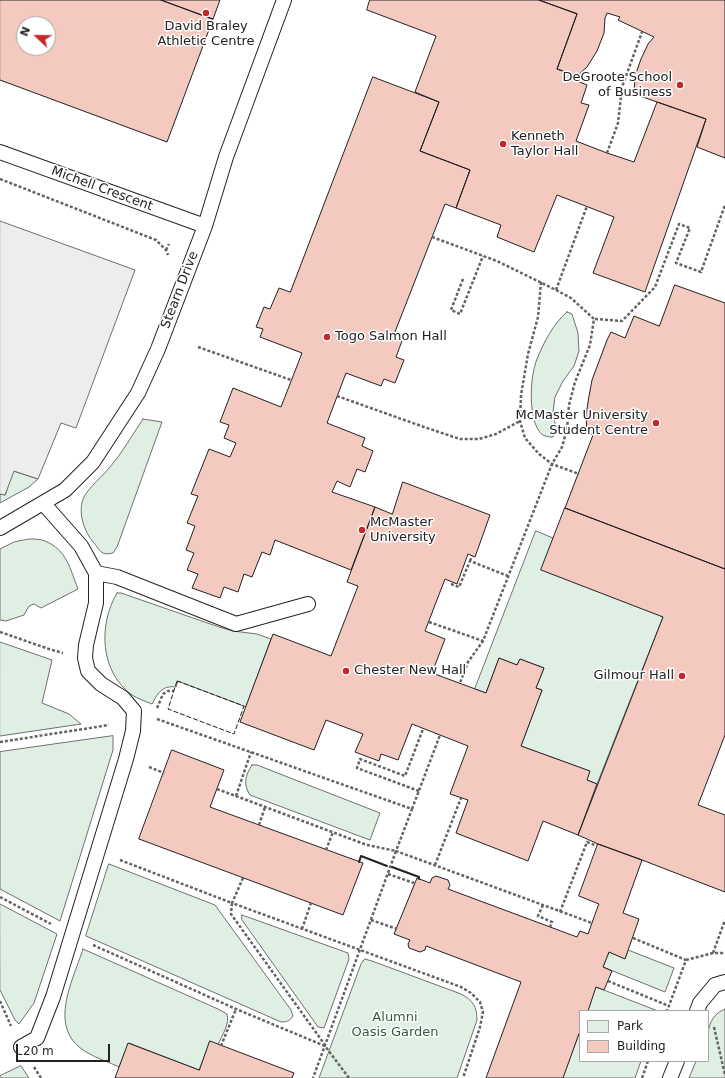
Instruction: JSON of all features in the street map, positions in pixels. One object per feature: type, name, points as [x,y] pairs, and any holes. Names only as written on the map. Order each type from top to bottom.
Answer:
[{"type":"lane","name":"Stearn Drive","points":[[0,528],[65,490],[93,462],[138,393],[158,348],[205,226],[226,156],[284,0]]},
{"type":"lane","name":"Michell Crescent","points":[[0,152],[205,226]]},
{"type":"lane","points":[[21,1047],[37,1038],[53,997],[126,758],[133,731],[134,716],[123,698],[101,684],[88,671],[85,658],[86,646],[96,604],[96,573],[81,546],[43,503]]},
{"type":"lane","points":[[96,573],[117,577],[236,624],[308,604]]},
{"type":"lane","points":[[697,1010],[700,1003],[715,985],[725,982]]},
{"type":"lane","points":[[670,1078],[677,1062]]},
{"type":"path","points":[[607,153],[618,123],[622,87],[642,32]]},
{"type":"path","points":[[0,180],[156,240],[166,250],[170,257]]},
{"type":"path","points":[[432,237],[497,261],[556,290],[571,298],[594,318],[622,320],[655,287],[679,224],[690,228],[676,263],[701,272],[725,205]]},
{"type":"path","points":[[556,290],[587,206]]},
{"type":"path","points":[[166,250],[169,244]]},
{"type":"path","points":[[463,279],[451,310],[460,314],[483,256]]},
{"type":"path","points":[[540,282],[538,317],[527,361],[520,422],[525,438],[539,454],[552,464],[579,474]]},
{"type":"path","points":[[460,684],[468,662],[483,641],[552,464],[562,447],[567,429],[568,405],[575,382],[590,345],[594,318]]},
{"type":"path","points":[[198,347],[291,380]]},
{"type":"path","points":[[337,396],[460,439],[479,439],[496,434],[520,422]]},
{"type":"path","points":[[451,584],[459,587],[472,556]]},
{"type":"path","points":[[470,561],[508,576]]},
{"type":"path","points":[[429,622],[483,641]]},
{"type":"path","points":[[0,632],[49,649],[85,658]]},
{"type":"path","points":[[153,718],[163,694],[168,691],[174,691]]},
{"type":"path","points":[[0,742],[134,716],[153,718],[412,809]]},
{"type":"path","points":[[419,791],[357,768],[360,759],[405,776],[423,728]]},
{"type":"path","points":[[313,1078],[440,735]]},
{"type":"path","points":[[236,796],[251,752]]},
{"type":"path","points":[[217,789],[367,845],[396,851],[436,865],[592,924]]},
{"type":"path","points":[[436,865],[461,798]]},
{"type":"path","points":[[259,825],[265,807]]},
{"type":"path","points":[[326,850],[333,832]]},
{"type":"path","points":[[560,912],[587,842],[597,846]]},
{"type":"path","points":[[98,851],[232,903],[471,992],[480,1002],[483,1012],[480,1027],[463,1078]]},
{"type":"path","points":[[388,874],[414,883]]},
{"type":"path","points":[[243,878],[232,903],[231,914],[349,1078]]},
{"type":"path","points":[[0,897],[72,935],[236,1009],[325,1046]]},
{"type":"path","points":[[302,929],[311,903]]},
{"type":"path","points":[[543,905],[538,916],[552,922],[550,927]]},
{"type":"path","points":[[371,920],[397,929]]},
{"type":"path","points":[[713,953],[725,920]]},
{"type":"path","points":[[633,938],[686,960],[713,953],[725,953]]},
{"type":"path","points":[[667,1010],[686,960]]},
{"type":"path","points":[[608,981],[669,1006]]},
{"type":"path","points":[[221,1046],[236,1009]]},
{"type":"path","points":[[0,1011],[5,1013]]},
{"type":"path","points":[[714,1024],[725,1075]]},
{"type":"path","points":[[642,1078],[648,1062]]},
{"type":"green space","points":[[567,312],[572,314],[578,333],[579,351],[574,366],[563,381],[555,397],[553,412],[556,429],[553,437],[549,437],[540,433],[535,424],[531,395],[533,375],[537,359],[546,340],[557,322]]},
{"type":"green space","points":[[143,419],[162,422],[117,547],[113,553],[106,554],[100,550],[87,533],[81,515],[82,503],[89,489],[119,455]]},
{"type":"green space","points":[[13,471],[38,479],[29,487],[0,503],[0,494],[5,495]]},
{"type":"green space","points":[[536,531],[553,538],[663,617],[597,784],[587,780],[589,771],[521,746],[542,690],[536,688],[544,668],[520,659],[517,665],[499,658],[486,693],[475,689]]},
{"type":"green space","points":[[29,539],[43,540],[58,549],[70,567],[78,589],[41,608],[34,604],[29,606],[24,615],[6,621],[0,620],[0,549],[14,542]]},
{"type":"green space","points":[[117,593],[121,593],[219,627],[233,631],[257,634],[271,639],[246,707],[178,681],[176,687],[167,687],[161,691],[156,696],[152,704],[132,695],[121,685],[113,674],[105,647],[107,619]]},
{"type":"green space","points":[[0,642],[52,660],[42,703],[69,714],[81,724],[0,736]]},
{"type":"green space","points":[[113,736],[113,750],[60,921],[0,889],[0,752]]},
{"type":"green space","points":[[252,765],[257,765],[380,813],[370,840],[250,795],[246,787],[246,780]]},
{"type":"green space","points":[[109,864],[215,905],[291,1010],[293,1016],[292,1018],[288,1021],[281,1022],[86,936]]},
{"type":"green space","points":[[0,904],[57,934],[34,1003],[19,1024],[15,1020],[0,990]]},
{"type":"green space","points":[[242,915],[348,953],[349,959],[324,1028],[318,1027],[242,920]]},
{"type":"green space","points":[[83,949],[227,1014],[227,1026],[218,1045],[210,1042],[199,1070],[129,1043],[119,1067],[88,1053],[75,1043],[68,1032],[65,1019],[66,1005],[73,976]]},
{"type":"green space","points":[[628,950],[674,968],[665,992],[603,967],[609,952],[625,958]]},
{"type":"green space","name":"Alumni Oasis Garden","points":[[365,959],[461,994],[474,1004],[477,1020],[457,1078],[319,1078],[361,964]]},
{"type":"green space","points":[[596,987],[655,1010],[588,1010]]},
{"type":"green space","points":[[725,1009],[725,1078],[689,1078],[696,1062],[709,1062],[709,1028],[713,1018]]},
{"type":"green space","points":[[579,1034],[579,1062],[641,1062],[635,1078],[563,1078]]},
{"type":"green space","points":[[21,1066],[29,1078],[0,1078],[0,1076]]},
{"type":"shaded area","points":[[0,221],[135,270],[76,428],[61,423],[38,479],[14,471],[5,495],[0,494]]},
{"type":"building","points":[[0,0],[161,0],[213,19],[167,142],[0,80]]},
{"type":"building","name":"David Braley Athletic Centre","points":[[161,0],[220,0],[213,19]]},
{"type":"building","name":"Kenneth Taylor Hall","points":[[370,0],[539,0],[577,14],[557,69],[577,76],[575,80],[587,85],[581,103],[589,105],[576,141],[607,153],[634,162],[657,102],[706,119],[645,292],[593,273],[614,217],[557,195],[534,252],[497,237],[501,225],[456,208],[470,170],[420,151],[439,102],[415,92],[436,36],[367,10]]},
{"type":"building","name":"DeGroote School of Business","points":[[539,0],[725,0],[725,158],[697,147],[706,119],[634,94],[635,76],[648,44],[654,37],[618,20],[620,17],[607,13],[605,18],[604,33],[597,51],[587,67],[577,76],[557,69],[577,14]]},
{"type":"building","name":"Togo Salmon Hall","points":[[373,77],[439,102],[420,151],[470,170],[456,208],[445,204],[393,337],[402,341],[396,357],[404,360],[395,383],[384,379],[381,386],[346,373],[327,423],[365,438],[362,446],[373,451],[365,472],[357,469],[350,487],[337,481],[332,492],[375,507],[351,570],[275,540],[270,555],[262,552],[252,577],[244,574],[238,592],[224,587],[220,598],[192,588],[198,574],[187,570],[194,553],[186,550],[195,526],[187,523],[198,496],[191,494],[209,449],[230,457],[236,443],[224,438],[229,425],[220,422],[233,388],[281,407],[302,353],[260,337],[263,329],[256,327],[264,307],[270,309],[279,288],[290,292]]},
{"type":"building","name":"McMaster University Student Centre","points":[[675,285],[725,303],[725,569],[565,508],[593,435],[587,432],[586,415],[592,380],[607,340],[611,332],[625,338],[634,316],[659,326]]},
{"type":"building","name":"Chester New Hall","points":[[403,482],[490,515],[475,557],[468,554],[457,584],[445,579],[425,631],[445,639],[432,673],[486,693],[499,658],[517,665],[520,659],[544,668],[536,688],[542,690],[521,746],[590,771],[587,780],[597,784],[578,835],[543,821],[528,861],[456,833],[468,800],[450,794],[468,746],[412,724],[398,760],[381,754],[379,761],[355,752],[363,734],[326,720],[314,750],[240,722],[273,634],[331,656],[358,586],[347,582],[375,507],[392,514]]},
{"type":"building","name":"Gilmour Hall","points":[[565,508],[725,569],[725,735],[698,805],[725,815],[725,892],[578,835],[663,617],[541,570]]},
{"type":"building","points":[[172,750],[224,770],[210,807],[363,863],[343,915],[139,839]]},
{"type":"building","points":[[598,844],[642,860],[623,913],[639,919],[625,959],[609,952],[603,967],[612,971],[604,990],[596,987],[588,1010],[579,1010],[579,1034],[563,1078],[486,1078],[521,982],[426,946],[425,950],[420,952],[409,948],[408,944],[410,940],[394,934],[417,878],[430,883],[432,878],[436,876],[448,880],[450,885],[448,889],[577,937],[580,931],[588,934],[599,904],[579,896]]},
{"type":"building","points":[[210,1041],[294,1073],[292,1078],[115,1078],[128,1043],[199,1070]]},
{"type":"fence","points":[[177,681],[244,706],[234,734],[168,709],[177,681]]},
{"type":"wall","points":[[359,862],[361,856],[387,866]]},
{"type":"wall","points":[[392,867],[419,877],[419,879]]},
{"type":"place","name":"David Braley Athletic Centre","points":[[206,13]]},
{"type":"place","name":"DeGroote School of Business","points":[[680,85]]},
{"type":"place","name":"Kenneth Taylor Hall","points":[[503,144]]},
{"type":"place","name":"Togo Salmon Hall","points":[[327,337]]},
{"type":"place","name":"McMaster University Student Centre","points":[[656,423]]},
{"type":"place","name":"McMaster University","points":[[362,530]]},
{"type":"place","name":"Chester New Hall","points":[[346,671]]},
{"type":"place","name":"Gilmour Hall","points":[[682,676]]}]
